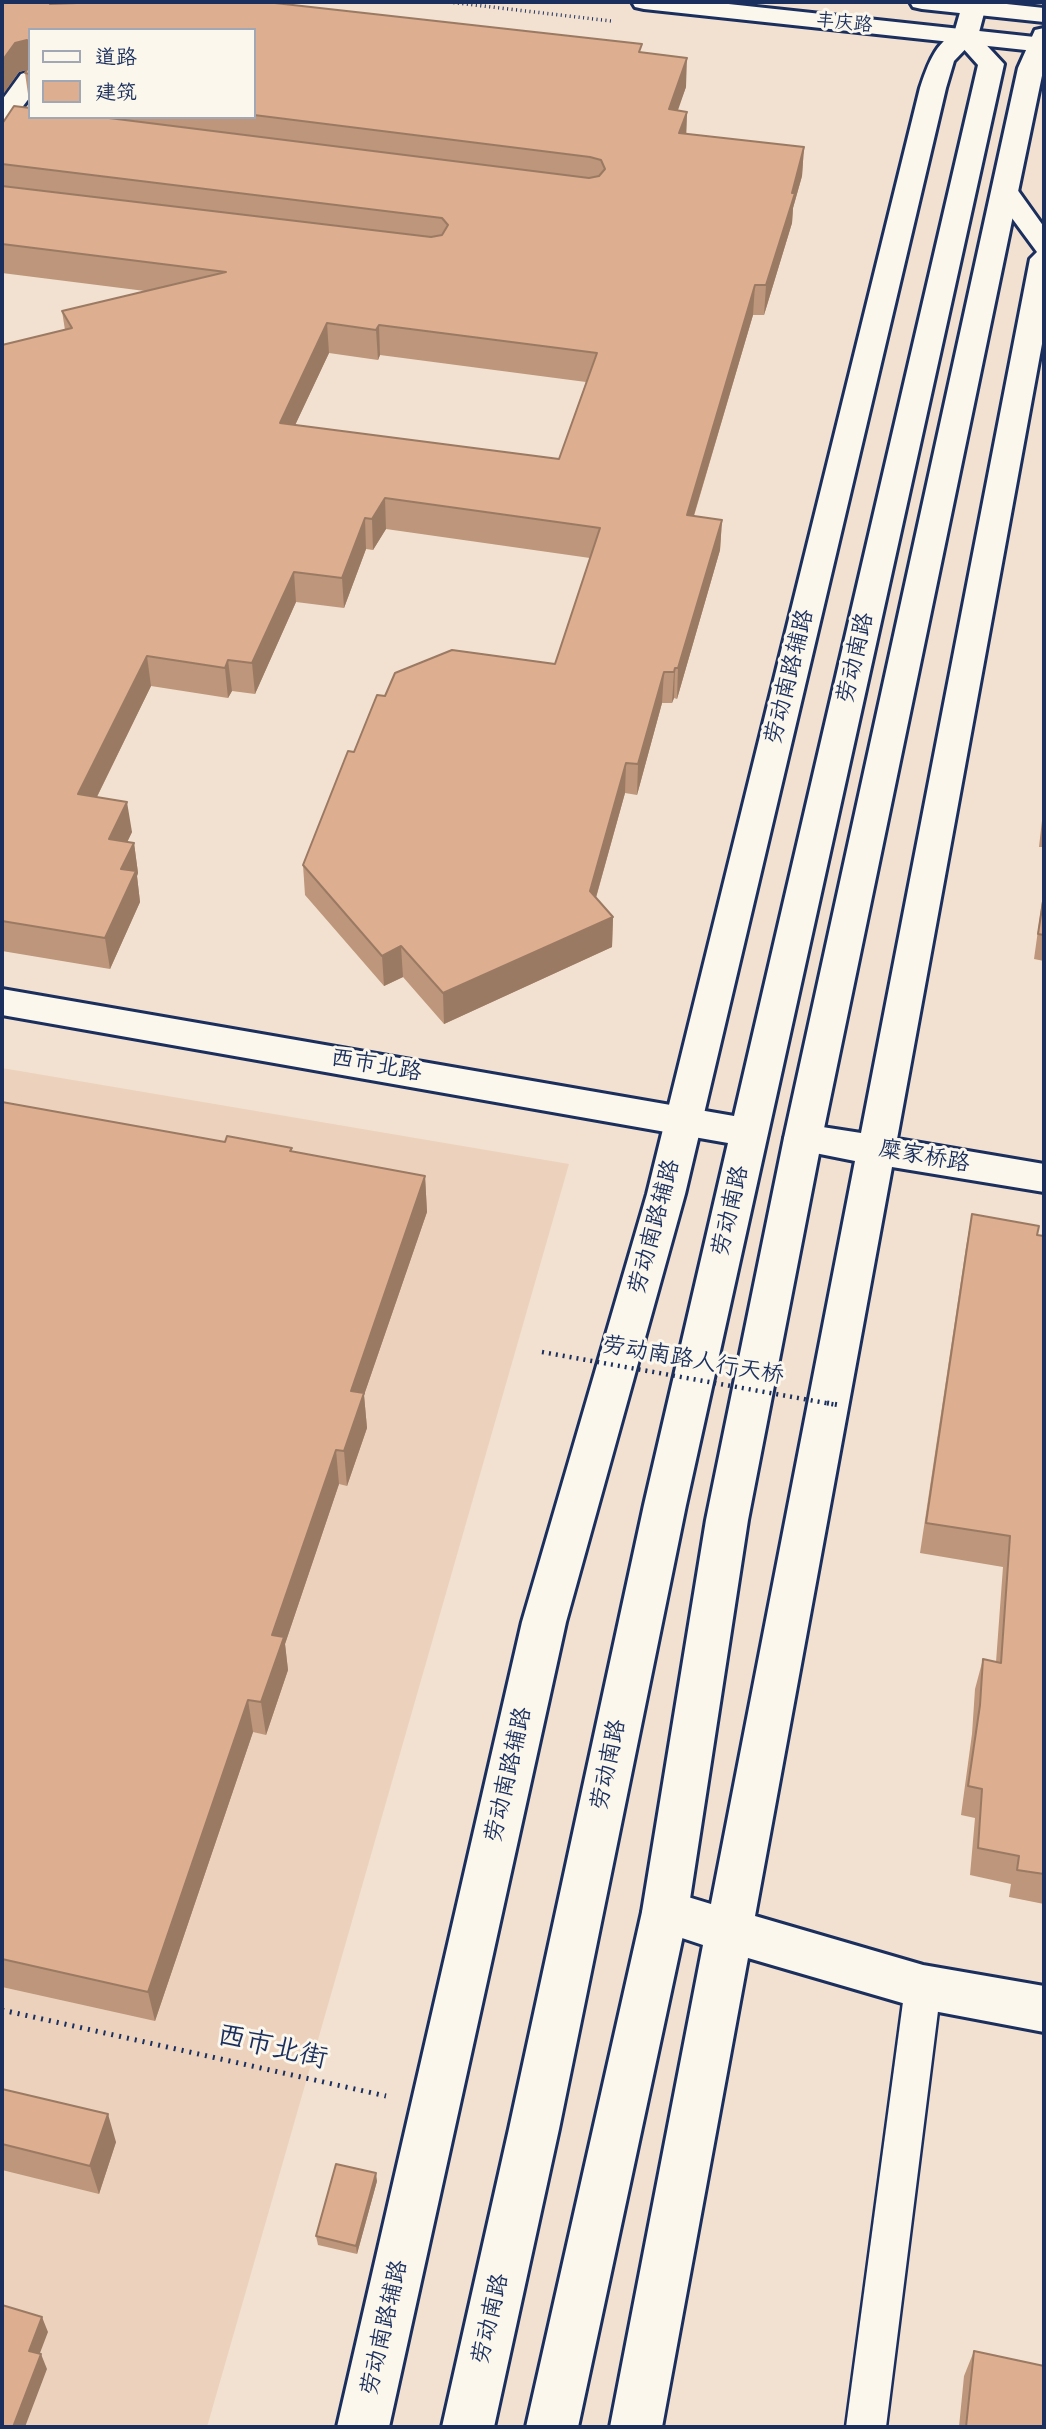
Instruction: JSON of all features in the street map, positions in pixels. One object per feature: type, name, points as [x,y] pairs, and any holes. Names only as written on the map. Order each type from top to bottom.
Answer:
[{"type":"street","name":"丰庆路","points":[[644,2],[972,15]]},
{"type":"street","name":"丰庆路","points":[[922,2],[1043,35]]},
{"type":"street","name":"劳动南路辅路","points":[[363,2427],[544,1622],[666,1194],[933,88],[942,58],[972,15]]},
{"type":"street","name":"劳动南路","points":[[468,2427],[534,2129],[665,1505],[991,64],[972,15]]},
{"type":"street","name":"劳动南路","points":[[552,2427],[665,1912],[727,1520],[803,1138],[1031,68],[1043,35]]},
{"type":"street","points":[[2,117],[28,82]]},
{"type":"street","points":[[2,123],[29,126]]},
{"type":"street","points":[[1005,191],[1044,246]]},
{"type":"street","points":[[636,2427],[1044,260]]},
{"type":"street","name":"西市北路","points":[[2,1002],[750,1133]]},
{"type":"street","name":"糜家桥路","points":[[803,1138],[1044,1178]]},
{"type":"street","points":[[665,1912],[923,1987],[1044,2009]]},
{"type":"lane","points":[[866,2427],[923,1987]]},
{"type":"path","name":"劳动南路人行天桥","points":[[542,1352],[839,1405]]},
{"type":"path","name":"西市北街","points":[[2,2010],[436,2107]]},
{"type":"shaded area","points":[[2,1068],[569,1164],[207,2427],[2,2427]]},
{"type":"building","points":[[2,2],[266,2],[642,44],[639,52],[687,58],[669,109],[687,112],[679,133],[804,147],[792,193],[795,193],[766,285],[755,285],[687,515],[722,520],[678,668],[675,668],[674,672],[664,672],[638,764],[626,763],[590,891],[613,917],[443,993],[401,946],[382,956],[303,865],[348,751],[354,752],[377,695],[385,696],[395,673],[452,650],[555,664],[600,528],[385,498],[372,519],[365,518],[342,578],[294,572],[252,663],[228,660],[225,668],[147,656],[78,794],[127,802],[109,839],[134,843],[121,869],[136,871],[105,938],[2,921],[2,345],[72,328],[62,311],[226,272],[2,244],[2,186],[431,237],[442,235],[448,225],[442,218],[2,164],[2,124],[14,106],[28,108],[28,119],[117,119],[589,178],[599,176],[605,169],[601,160],[590,157],[256,115],[256,28],[28,28],[28,68],[27,40],[15,43],[2,61]],"holes":[[[327,323],[376,330],[379,325],[597,353],[559,459],[280,423]]]},
{"type":"building","points":[[1044,895],[1044,935],[1038,934]]},
{"type":"building","points":[[2,1102],[225,1142],[227,1136],[292,1148],[290,1151],[425,1176],[351,1391],[364,1393],[344,1451],[336,1450],[272,1635],[284,1637],[261,1702],[248,1700],[148,1992],[2,1959]]},
{"type":"building","points":[[972,1214],[1039,1226],[1037,1235],[1044,1236],[1044,1874],[1017,1870],[1019,1856],[978,1848],[982,1789],[968,1786],[980,1705],[983,1659],[1001,1663],[1010,1536],[926,1523]]},
{"type":"building","points":[[2,2089],[108,2114],[90,2166],[2,2144]]},
{"type":"building","points":[[336,2164],[376,2173],[356,2246],[316,2236]]},
{"type":"building","points":[[2,2305],[42,2317],[29,2351],[41,2354],[13,2427],[2,2427]]},
{"type":"building","points":[[974,2351],[1044,2366],[1044,2427],[966,2427]]}]
